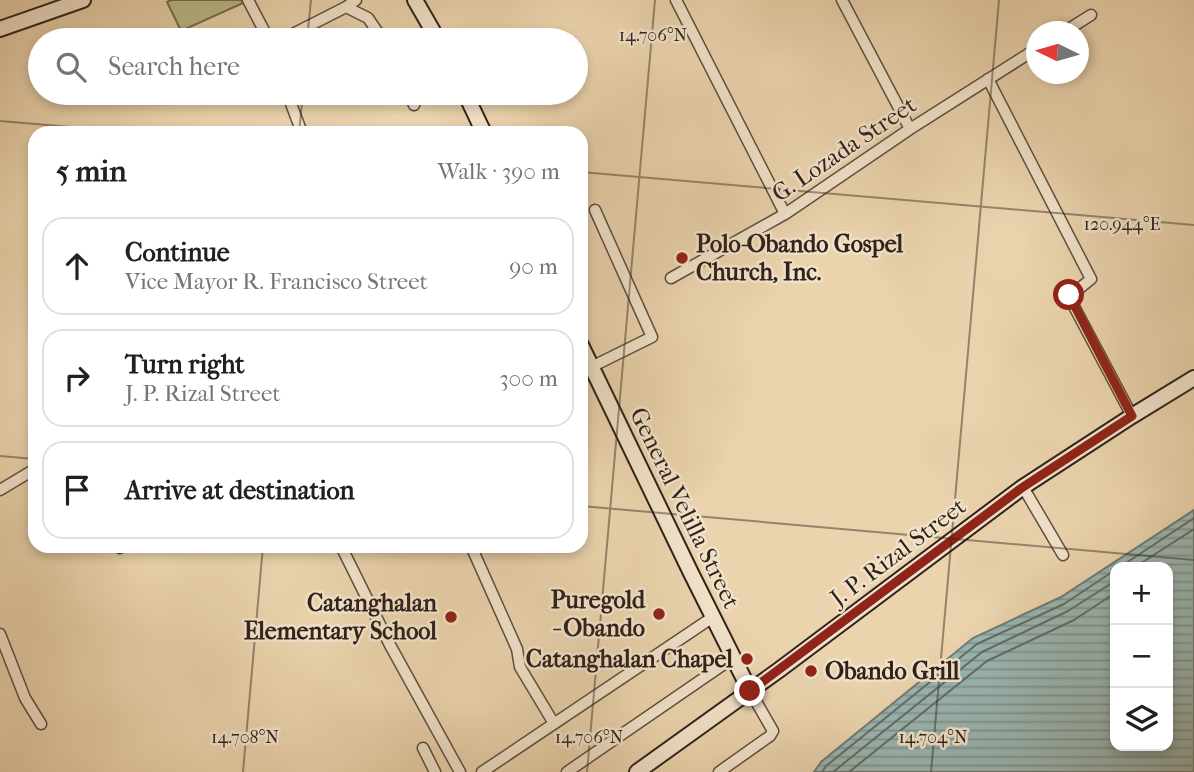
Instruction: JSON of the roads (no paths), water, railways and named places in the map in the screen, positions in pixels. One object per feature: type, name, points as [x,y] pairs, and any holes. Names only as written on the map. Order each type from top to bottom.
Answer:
[{"type":"main road","points":[[415,0],[431,28]]},
{"type":"main road","points":[[0,29],[79,1]]},
{"type":"main road","points":[[471,105],[481,126]]},
{"type":"main road","name":"General Velilla Street","points":[[588,374],[750,691]]},
{"type":"main road","name":"J. P. Rizal Street","points":[[637,772],[1023,487],[1194,378]]},
{"type":"street","points":[[248,0],[263,28]]},
{"type":"street","points":[[305,28],[356,0]]},
{"type":"street","points":[[676,0],[785,215]]},
{"type":"street","points":[[842,0],[910,129]]},
{"type":"street","points":[[346,7],[368,18],[375,28]]},
{"type":"street","points":[[1081,21],[1091,15]]},
{"type":"street","name":"G. Lozada Street","points":[[671,278],[785,215],[910,129],[1026,56]]},
{"type":"street","points":[[988,79],[1091,279],[1069,297],[1132,416]]},
{"type":"street","points":[[292,105],[299,126]]},
{"type":"street","points":[[588,369],[652,337],[595,210]]},
{"type":"street","points":[[1,488],[28,473]]},
{"type":"street","points":[[1023,487],[1063,555]]},
{"type":"street","points":[[344,553],[390,645],[460,772]]},
{"type":"street","points":[[474,553],[517,649],[520,667],[553,722]]},
{"type":"street","points":[[482,772],[713,617]]},
{"type":"street","points":[[0,634],[25,698],[41,724]]},
{"type":"street","points":[[567,772],[733,658]]},
{"type":"street","points":[[719,772],[771,736],[773,731],[750,691]]},
{"type":"street","points":[[423,748],[435,772]]},
{"type":"water","points":[[1194,510],[1194,772],[814,772],[821,762],[973,638],[1061,597],[1110,565],[1110,751],[1173,751],[1173,562],[1115,562]]},
{"type":"place","name":"Polo-Obando Gospel Church, Inc.","points":[[682,258]]},
{"type":"place","name":"Puregold - Obando","points":[[659,614]]},
{"type":"place","name":"Catanghalan Elementary School","points":[[451,617]]},
{"type":"place","name":"Catanghalan Chapel","points":[[747,659]]},
{"type":"place","name":"Obando Grill","points":[[811,671]]}]
